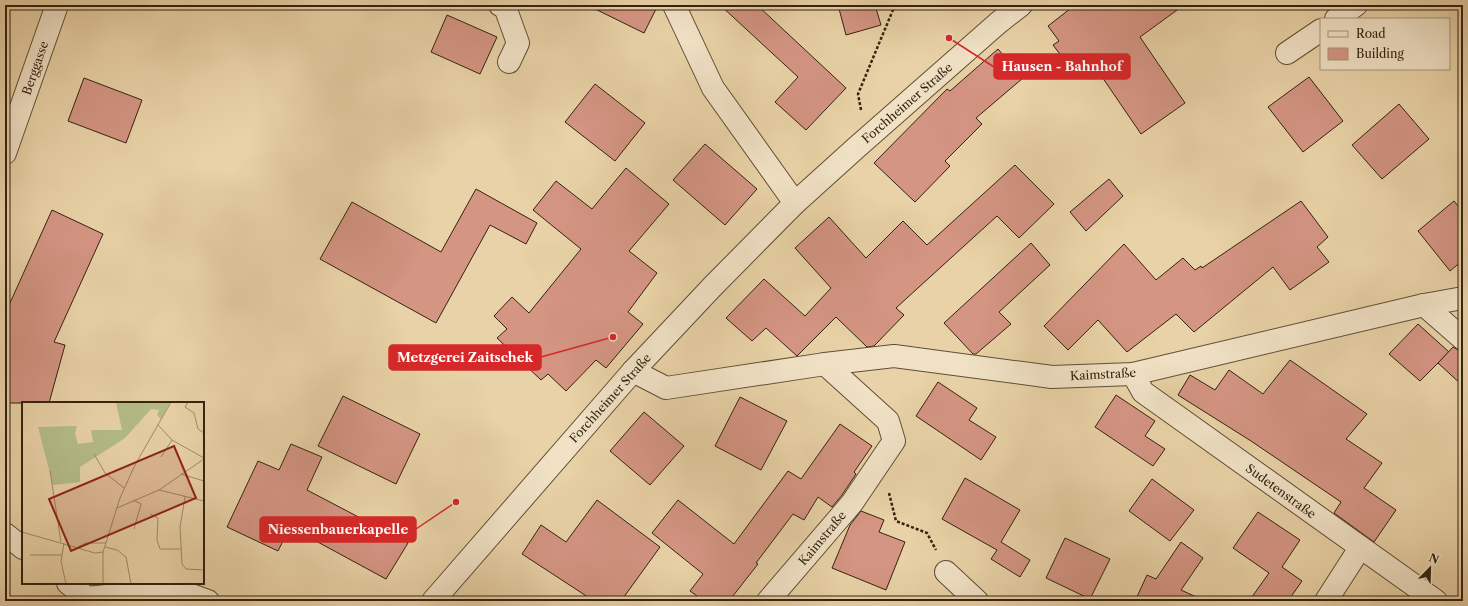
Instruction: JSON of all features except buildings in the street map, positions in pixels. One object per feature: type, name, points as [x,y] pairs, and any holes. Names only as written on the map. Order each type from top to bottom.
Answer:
[{"type":"street","name":"Berggasse","points":[[5,153],[57,5]]},
{"type":"street","points":[[500,5],[505,7],[518,43],[509,62]]},
{"type":"street","points":[[674,5],[713,88],[796,203]]},
{"type":"street","name":"Forchheimer Straße","points":[[433,601],[633,371],[713,286],[796,203],[865,140],[998,23],[1021,5]]},
{"type":"street","points":[[1337,18],[1356,5]]},
{"type":"street","points":[[1288,53],[1320,31]]},
{"type":"street","name":"Kaimstraße","points":[[633,371],[666,388],[825,364],[894,356],[1052,377],[1133,374],[1424,305],[1463,298]]},
{"type":"street","points":[[1424,305],[1463,339]]},
{"type":"street","name":"Kaimstraße","points":[[768,601],[852,503],[894,441],[888,421],[825,364]]},
{"type":"street","name":"Sudetenstraße","points":[[1133,374],[1143,392],[1436,601]]},
{"type":"street","points":[[5,534],[22,547]]},
{"type":"street","points":[[1326,601],[1360,548]]},
{"type":"street","points":[[946,572],[977,601]]},
{"type":"street","points":[[69,584],[89,599],[136,592],[183,592],[208,601]]},
{"type":"path","points":[[865,140],[858,94],[895,5]]},
{"type":"path","points":[[880,461],[896,521],[927,533],[946,572]]},
{"type":"place","name":"Hausen - Bahnhof","points":[[949,38]]},
{"type":"place","name":"Metzgerei Zaitschek","points":[[613,337]]},
{"type":"place","name":"Niessenbauerkapelle","points":[[456,502]]}]
